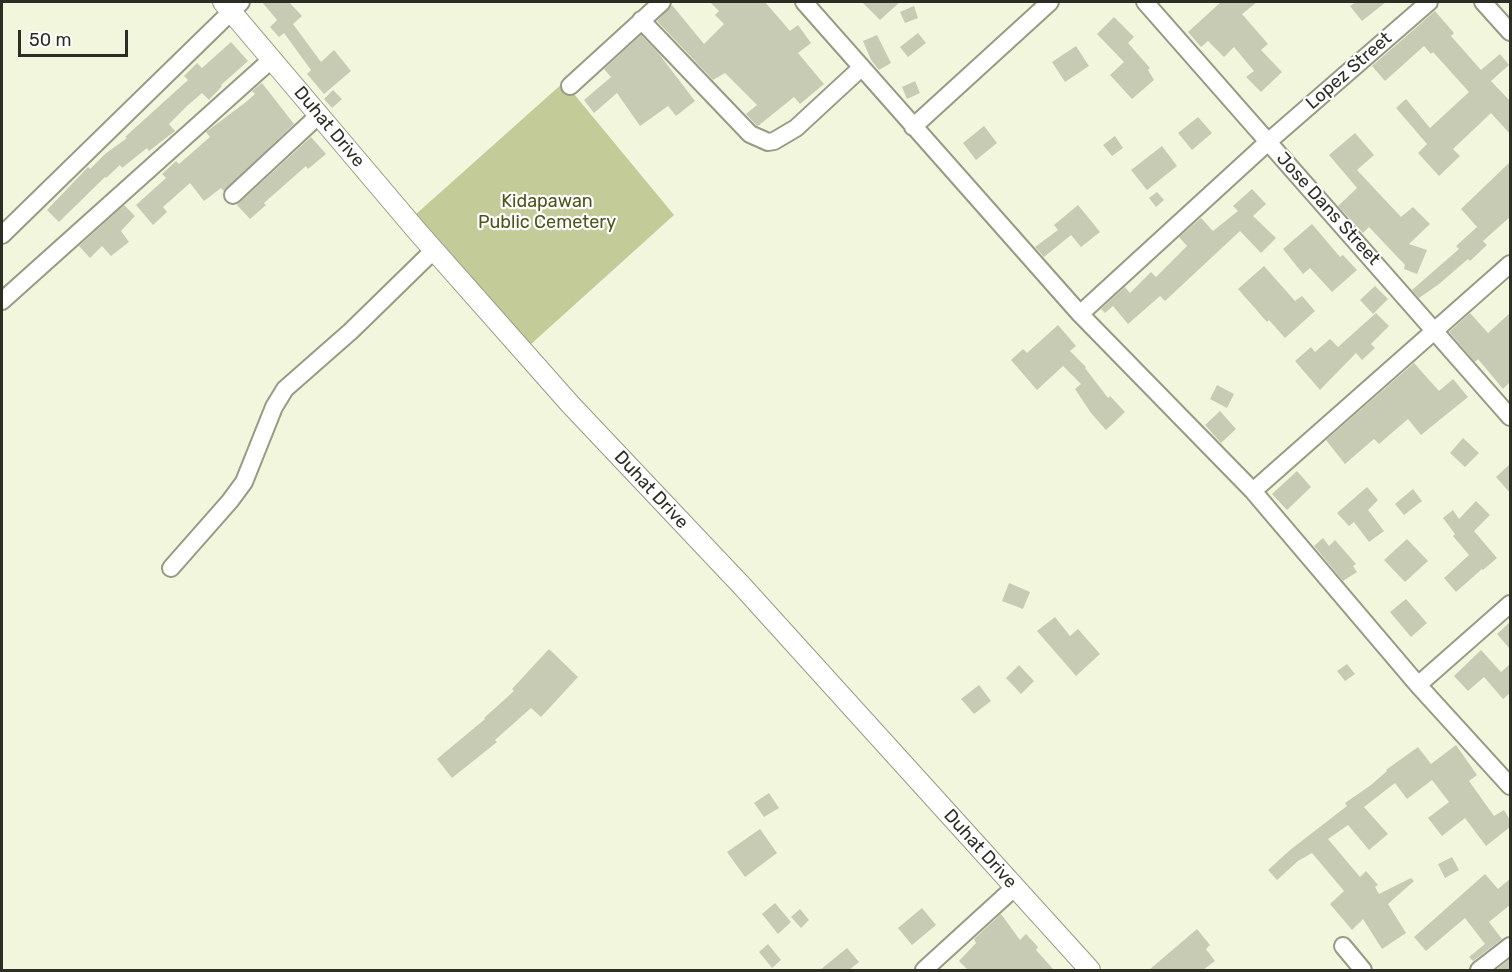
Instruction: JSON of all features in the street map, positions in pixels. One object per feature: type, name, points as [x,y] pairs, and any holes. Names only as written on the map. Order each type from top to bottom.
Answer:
[{"type":"street","points":[[570,86],[662,2]]},
{"type":"street","points":[[804,2],[1080,314],[1253,491],[1418,685],[1510,786]]},
{"type":"street","points":[[913,127],[1050,2]]},
{"type":"street","name":"Jose Dans Street","points":[[1144,2],[1269,141],[1510,417]]},
{"type":"street","name":"Lopez Street","points":[[1080,314],[1269,141],[1429,2]]},
{"type":"street","points":[[1483,2],[1510,32]]},
{"type":"street","points":[[2,236],[232,4]]},
{"type":"street","name":"Duhat Drive","points":[[232,4],[272,59],[319,116],[570,404],[743,587],[1015,887],[1087,970]]},
{"type":"street","points":[[641,20],[750,134],[761,140],[774,141],[796,128],[861,68]]},
{"type":"street","points":[[2,301],[272,59]]},
{"type":"street","points":[[232,195],[319,116]]},
{"type":"street","points":[[171,568],[244,482],[274,407],[285,388],[351,331],[434,250]]},
{"type":"street","points":[[1253,491],[1510,264]]},
{"type":"street","points":[[1418,685],[1510,604]]},
{"type":"street","points":[[924,970],[1015,887]]},
{"type":"street","points":[[1343,946],[1363,970]]},
{"type":"street","points":[[1479,970],[1510,946]]},
{"type":"green space","name":"Kidapawan Public Cemetery","points":[[564,82],[674,215],[530,345],[415,215]]},
{"type":"building","points":[[262,2],[289,2],[302,16],[293,24],[321,62],[334,50],[351,71],[324,94],[307,74],[311,70],[284,33],[279,37],[270,27],[277,20]]},
{"type":"building","points":[[710,2],[765,2],[790,31],[798,25],[811,43],[798,53],[824,84],[800,104],[794,97],[758,126],[756,125],[746,114],[757,105],[725,73],[713,80],[657,21],[672,5],[704,44],[724,24],[715,15],[719,11]]},
{"type":"building","points":[[862,2],[900,2],[880,20]]},
{"type":"building","points":[[1221,2],[1257,2],[1242,14],[1268,44],[1261,50],[1282,72],[1261,92],[1246,77],[1254,71],[1234,47],[1224,57],[1208,41],[1201,47],[1188,32]]},
{"type":"building","points":[[1356,2],[1386,2],[1362,21],[1350,6]]},
{"type":"building","points":[[914,6],[918,18],[905,23],[900,12]]},
{"type":"building","points":[[1435,11],[1454,33],[1451,36],[1481,70],[1500,54],[1509,65],[1491,81],[1510,101],[1510,134],[1491,113],[1453,149],[1460,156],[1439,176],[1418,153],[1427,144],[1396,108],[1406,99],[1430,128],[1469,92],[1433,52],[1431,54],[1424,46],[1385,81],[1372,66]]},
{"type":"building","points":[[1114,17],[1134,37],[1128,43],[1150,68],[1148,70],[1154,80],[1132,99],[1110,75],[1124,62],[1097,34]]},
{"type":"building","points":[[918,33],[926,43],[908,57],[900,47]]},
{"type":"building","points":[[641,35],[659,54],[695,101],[676,116],[668,106],[640,126],[617,93],[594,113],[584,100],[611,77],[604,69]]},
{"type":"building","points":[[877,35],[891,63],[879,70],[871,60],[863,41]]},
{"type":"building","points":[[231,42],[248,61],[221,85],[209,100],[202,93],[169,124],[175,131],[149,151],[147,148],[122,168],[120,165],[59,222],[47,210],[88,167],[90,169],[105,154],[127,138],[125,137],[188,80],[184,76],[197,63],[202,68]]},
{"type":"building","points":[[1076,46],[1089,66],[1065,82],[1052,62]]},
{"type":"building","points":[[915,81],[920,93],[907,99],[902,87]]},
{"type":"building","points":[[262,83],[294,124],[224,191],[221,188],[204,201],[190,183],[163,207],[167,212],[153,225],[136,205],[166,178],[162,174],[176,161],[179,164],[210,137],[206,132],[246,102],[255,94],[252,91]]},
{"type":"building","points":[[333,90],[342,99],[332,108],[324,99]]},
{"type":"building","points":[[1198,117],[1212,133],[1192,150],[1178,133]]},
{"type":"building","points":[[984,126],[997,143],[976,160],[963,143]]},
{"type":"building","points":[[1355,133],[1374,155],[1357,170],[1401,217],[1413,207],[1430,224],[1409,244],[1427,250],[1417,274],[1404,269],[1405,265],[1369,227],[1363,233],[1338,206],[1357,188],[1329,155]]},
{"type":"building","points":[[1115,136],[1123,148],[1112,156],[1103,145]]},
{"type":"building","points":[[311,137],[326,154],[308,169],[306,166],[264,203],[266,205],[250,219],[237,205]]},
{"type":"building","points":[[1162,146],[1177,166],[1147,190],[1131,170]]},
{"type":"building","points":[[1510,162],[1510,217],[1483,241],[1487,245],[1470,261],[1468,259],[1419,298],[1412,290],[1459,249],[1456,246],[1477,227],[1461,209]]},
{"type":"building","points":[[1252,189],[1266,204],[1253,216],[1276,238],[1261,253],[1240,231],[1165,301],[1160,296],[1128,324],[1113,306],[1105,313],[1101,309],[1125,287],[1130,293],[1151,272],[1156,277],[1187,246],[1179,237],[1201,218],[1213,231],[1238,211],[1233,206]]},
{"type":"building","points":[[1157,192],[1164,200],[1156,207],[1149,198]]},
{"type":"building","points":[[124,205],[135,216],[121,231],[129,242],[111,256],[102,246],[90,258],[79,246]]},
{"type":"building","points":[[1078,205],[1100,232],[1081,247],[1071,235],[1044,257],[1035,247],[1058,230],[1054,225]]},
{"type":"building","points":[[1312,224],[1340,257],[1343,255],[1357,270],[1332,292],[1310,268],[1303,274],[1283,249]]},
{"type":"building","points":[[1264,266],[1295,301],[1302,296],[1315,311],[1285,338],[1269,320],[1267,322],[1238,289]]},
{"type":"building","points":[[1375,286],[1388,299],[1373,314],[1360,300]]},
{"type":"building","points":[[1376,313],[1389,326],[1371,344],[1375,348],[1362,360],[1356,353],[1320,390],[1295,361],[1311,347],[1315,352],[1330,339],[1338,347]]},
{"type":"building","points":[[1470,313],[1488,333],[1510,313],[1510,382],[1503,389],[1478,359],[1475,362],[1449,332]]},
{"type":"building","points":[[1058,325],[1076,346],[1070,351],[1086,367],[1108,398],[1110,396],[1125,412],[1106,430],[1075,389],[1081,384],[1063,366],[1037,390],[1011,360],[1023,349],[1027,353]]},
{"type":"building","points":[[1414,363],[1439,391],[1453,379],[1468,397],[1421,435],[1408,419],[1379,444],[1374,439],[1345,464],[1326,440]]},
{"type":"building","points":[[1217,385],[1234,394],[1227,408],[1210,399]]},
{"type":"building","points":[[1220,411],[1236,429],[1221,443],[1205,425]]},
{"type":"building","points":[[1463,438],[1479,453],[1465,467],[1450,453]]},
{"type":"building","points":[[1510,464],[1510,493],[1496,477]]},
{"type":"building","points":[[1297,471],[1311,487],[1287,510],[1272,494]]},
{"type":"building","points":[[1367,487],[1378,500],[1368,510],[1384,531],[1369,542],[1354,522],[1349,526],[1337,513]]},
{"type":"building","points":[[1413,489],[1422,501],[1404,515],[1395,504]]},
{"type":"building","points":[[1476,501],[1490,515],[1474,531],[1497,558],[1456,592],[1444,578],[1469,555],[1453,536],[1455,534],[1443,518],[1453,510],[1459,519]]},
{"type":"building","points":[[1323,538],[1329,546],[1335,540],[1356,564],[1353,566],[1357,572],[1343,581],[1314,546]]},
{"type":"building","points":[[1407,539],[1428,561],[1405,582],[1384,560]]},
{"type":"building","points":[[1009,583],[1030,592],[1023,609],[1002,601]]},
{"type":"building","points":[[1406,599],[1427,623],[1411,637],[1390,612]]},
{"type":"building","points":[[1055,617],[1070,636],[1078,629],[1100,654],[1076,676],[1037,631]]},
{"type":"building","points":[[1510,622],[1510,649],[1497,634]]},
{"type":"building","points":[[549,649],[578,677],[541,717],[531,708],[495,740],[497,742],[452,778],[437,759],[514,691],[512,689]]},
{"type":"building","points":[[1481,650],[1501,672],[1510,664],[1510,693],[1503,699],[1484,677],[1468,691],[1454,676]]},
{"type":"building","points":[[1347,664],[1355,674],[1345,681],[1337,671]]},
{"type":"building","points":[[1019,665],[1034,681],[1021,694],[1006,678]]},
{"type":"building","points":[[979,685],[991,701],[974,714],[961,699]]},
{"type":"building","points":[[1456,745],[1477,775],[1469,781],[1494,816],[1504,810],[1510,820],[1510,827],[1486,846],[1465,818],[1442,836],[1428,818],[1449,802],[1432,780],[1407,799],[1395,783],[1364,807],[1388,834],[1369,850],[1348,825],[1328,839],[1360,877],[1366,871],[1378,885],[1375,887],[1379,894],[1411,878],[1414,881],[1388,904],[1406,933],[1382,949],[1363,919],[1352,930],[1330,904],[1344,891],[1312,853],[1298,861],[1277,880],[1268,870],[1347,806],[1345,803],[1418,747],[1431,764]]},
{"type":"building","points":[[769,793],[779,808],[764,817],[754,803]]},
{"type":"building","points":[[760,829],[777,853],[745,877],[727,852]]},
{"type":"building","points":[[1452,857],[1459,870],[1445,878],[1438,864]]},
{"type":"building","points":[[1485,874],[1498,889],[1510,879],[1510,905],[1489,922],[1502,939],[1473,961],[1469,957],[1485,944],[1465,918],[1426,951],[1414,937]]},
{"type":"building","points":[[775,903],[791,922],[778,934],[762,914]]},
{"type":"building","points":[[922,908],[936,925],[912,945],[898,928]]},
{"type":"building","points":[[800,909],[809,920],[801,928],[791,917]]},
{"type":"building","points":[[1001,914],[1020,940],[1026,934],[1038,947],[1036,950],[1054,970],[968,970],[959,961],[976,943],[974,939]]},
{"type":"building","points":[[1197,929],[1210,945],[1206,949],[1215,961],[1203,970],[1149,970]]},
{"type":"building","points":[[768,944],[781,960],[772,968],[759,952]]},
{"type":"building","points":[[847,948],[859,962],[849,970],[820,970]]},
{"type":"building","points":[[1510,959],[1510,970],[1496,970]]}]
